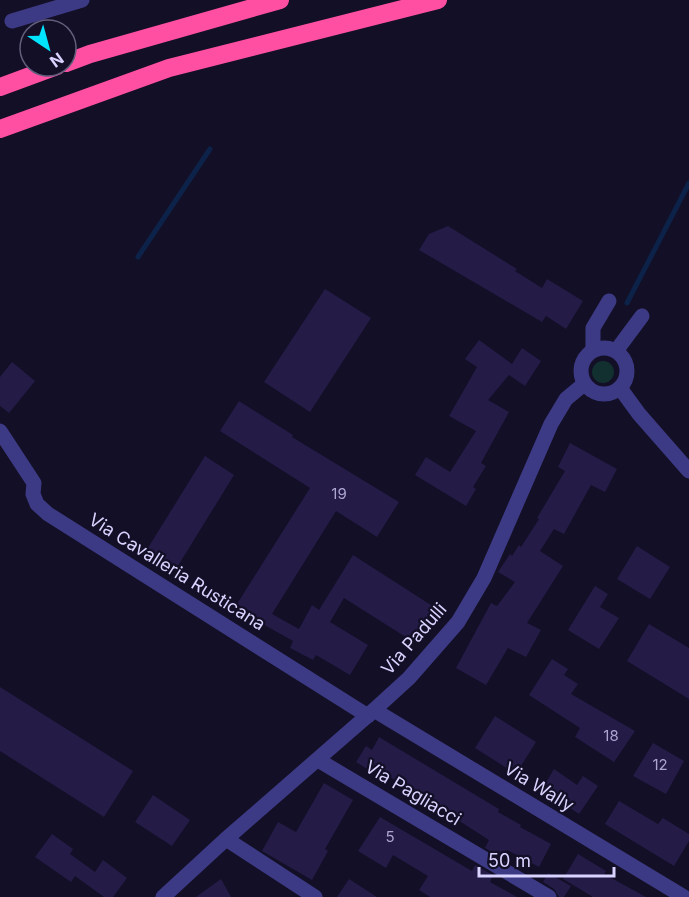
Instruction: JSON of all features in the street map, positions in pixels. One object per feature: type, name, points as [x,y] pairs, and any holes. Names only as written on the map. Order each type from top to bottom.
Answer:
[{"type":"highway","points":[[78,58],[280,0]]},
{"type":"highway","points":[[0,129],[169,69],[438,0]]},
{"type":"highway","points":[[0,87],[24,78]]},
{"type":"street","points":[[12,21],[82,0]]},
{"type":"street","points":[[593,350],[593,328],[609,301]]},
{"type":"street","points":[[616,351],[642,316]]},
{"type":"street","points":[[605,347],[616,351],[625,362],[627,369],[624,382],[620,388],[605,394],[597,393],[584,384],[581,377],[582,364],[593,350],[605,347]]},
{"type":"street","name":"Via Padulli","points":[[162,897],[409,678],[458,622],[484,578],[551,424],[566,399],[584,384]]},
{"type":"street","points":[[620,388],[639,414],[689,471]]},
{"type":"street","name":"Via Cavalleria Rusticana","points":[[0,431],[34,483],[33,494],[38,504],[48,514],[371,713]]},
{"type":"street","name":"Via Wally","points":[[371,713],[684,897]]},
{"type":"street","name":"Via Pagliacci","points":[[318,760],[549,897]]},
{"type":"street","points":[[226,839],[315,897]]},
{"type":"green space","points":[[603,361],[611,364],[614,372],[611,380],[603,383],[595,380],[592,372],[595,364]]},
{"type":"building","points":[[448,226],[517,269],[515,271],[542,288],[547,279],[583,301],[566,329],[546,316],[542,322],[419,250],[429,234]]},
{"type":"building","points":[[325,289],[371,318],[310,412],[264,382]]},
{"type":"building","points":[[479,340],[512,364],[522,348],[541,361],[525,386],[509,375],[488,400],[509,412],[481,463],[486,466],[473,487],[476,489],[466,506],[415,475],[426,457],[450,472],[476,431],[449,416],[477,367],[465,359]]},
{"type":"building","points":[[12,362],[35,381],[9,413],[0,406],[0,377]]},
{"type":"building","points":[[239,401],[293,435],[292,437],[399,502],[377,537],[336,511],[272,614],[299,629],[312,605],[319,610],[353,555],[434,607],[412,641],[344,598],[330,622],[368,645],[350,675],[316,655],[313,660],[290,648],[293,641],[259,622],[261,619],[237,604],[310,488],[220,431]]},
{"type":"building","points":[[570,443],[617,469],[605,492],[591,485],[564,534],[554,529],[540,551],[563,566],[527,623],[541,630],[526,657],[508,648],[486,685],[456,668],[491,603],[497,606],[515,582],[498,572],[510,554],[512,556],[519,545],[521,547],[539,519],[537,518],[565,471],[558,467]]},
{"type":"building","points":[[205,456],[234,475],[176,569],[146,551]]},
{"type":"building","points":[[637,546],[670,567],[650,599],[617,579]]},
{"type":"building","points":[[595,586],[608,594],[600,607],[619,618],[599,649],[568,630]]},
{"type":"building","points":[[649,624],[689,648],[689,699],[627,661]]},
{"type":"building","points":[[552,659],[568,669],[564,675],[578,684],[571,694],[635,731],[614,762],[575,737],[580,728],[529,695]]},
{"type":"building","points":[[0,687],[133,771],[104,817],[0,751]]},
{"type":"building","points":[[495,716],[536,742],[516,774],[475,748]]},
{"type":"building","points":[[379,737],[499,809],[498,812],[521,825],[520,827],[551,844],[539,867],[507,850],[503,858],[485,848],[489,840],[439,808],[437,811],[408,794],[410,789],[375,768],[372,772],[356,762],[366,746],[372,750]]},
{"type":"building","points":[[653,743],[684,761],[666,794],[633,776]]},
{"type":"building","points":[[554,769],[577,785],[583,776],[598,786],[579,814],[542,789]]},
{"type":"building","points":[[324,783],[353,800],[325,849],[328,851],[312,880],[262,851],[278,822],[296,832]]},
{"type":"building","points":[[153,795],[190,820],[172,846],[135,822]]},
{"type":"building","points":[[619,801],[658,824],[663,818],[689,834],[689,841],[674,866],[605,824]]},
{"type":"building","points":[[380,817],[472,871],[475,865],[493,875],[490,882],[517,897],[430,897],[419,890],[428,876],[393,855],[386,868],[358,851]]},
{"type":"building","points":[[52,834],[73,849],[70,854],[95,872],[103,860],[127,878],[113,897],[104,897],[75,876],[71,882],[35,857]]},
{"type":"building","points":[[578,854],[606,871],[604,874],[646,897],[593,897],[563,879]]},
{"type":"building","points":[[548,873],[571,886],[564,897],[559,897],[554,889],[543,882]]},
{"type":"building","points":[[221,879],[231,897],[196,897]]},
{"type":"building","points":[[349,879],[377,897],[337,897]]},
{"type":"waterway","points":[[138,257],[210,149]]},
{"type":"waterway","points":[[627,303],[689,183]]}]
